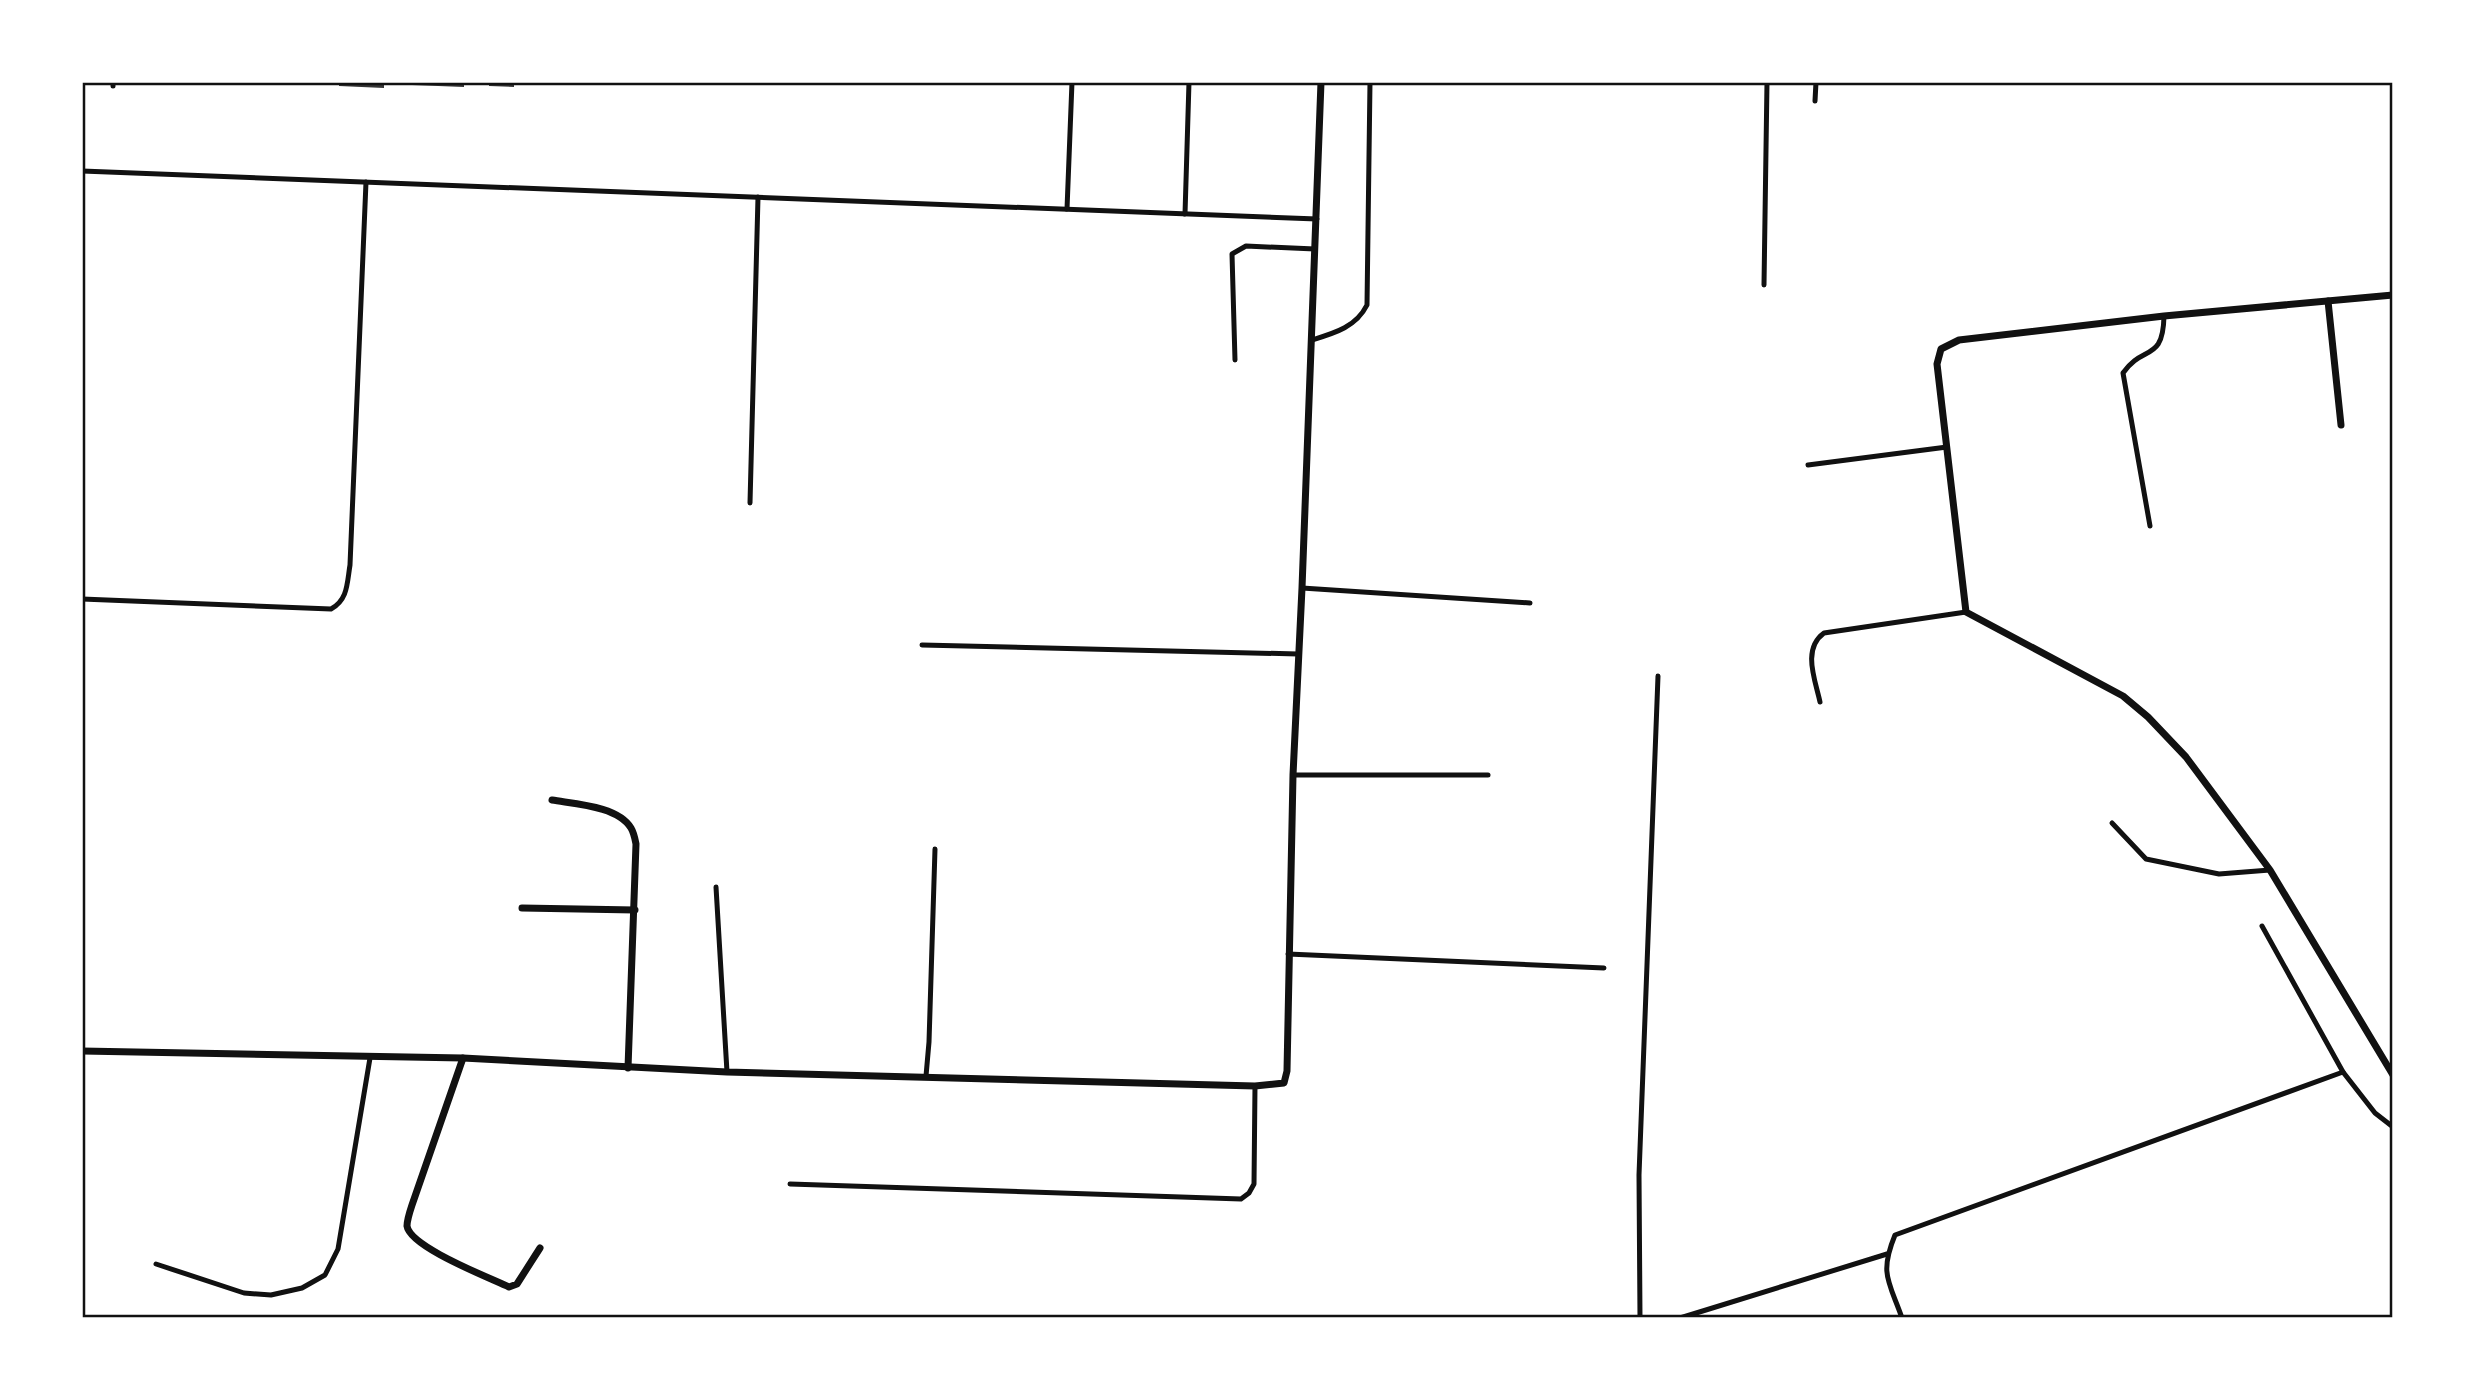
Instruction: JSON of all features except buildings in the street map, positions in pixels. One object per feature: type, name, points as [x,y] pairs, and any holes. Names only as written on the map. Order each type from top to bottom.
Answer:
[{"type":"street","points":[[82,1051],[463,1058],[727,1072],[1255,1086],[1284,1083],[1287,1078],[1293,775],[1321,82]]},
{"type":"street","points":[[2393,295],[2164,316],[1959,340],[1941,349],[1937,364],[1966,612],[2123,696],[2186,757],[2270,870],[2393,1075]]},
{"type":"street","points":[[2328,301],[2341,425]]},
{"type":"street","points":[[552,800],[598,807],[623,819],[632,829],[636,845],[635,909],[628,1068]]},
{"type":"street","points":[[522,908],[635,909]]},
{"type":"street","points":[[463,1058],[411,1205],[407,1226],[413,1239],[426,1248],[509,1287],[517,1284],[540,1248]]},
{"type":"lane","points":[[1067,209],[1072,82]]},
{"type":"lane","points":[[1185,214],[1189,82]]},
{"type":"lane","points":[[1312,340],[1339,331],[1360,318],[1367,305],[1370,82]]},
{"type":"lane","points":[[1764,285],[1767,82]]},
{"type":"lane","points":[[1815,101],[1816,82]]},
{"type":"lane","points":[[82,171],[1317,219]]},
{"type":"lane","points":[[82,599],[331,609],[340,604],[346,595],[350,565],[366,182]]},
{"type":"lane","points":[[750,503],[758,197]]},
{"type":"lane","points":[[1235,360],[1232,254],[1246,246],[1315,249]]},
{"type":"lane","points":[[2150,526],[2123,373],[2131,361],[2154,351],[2162,339],[2164,316]]},
{"type":"lane","points":[[1808,465],[1947,447]]},
{"type":"lane","points":[[1302,588],[1530,603]]},
{"type":"lane","points":[[1820,702],[1811,655],[1813,644],[1824,633],[1966,612]]},
{"type":"lane","points":[[922,645],[1298,654]]},
{"type":"lane","points":[[1640,1318],[1639,1175],[1658,676]]},
{"type":"lane","points":[[1293,775],[1488,775]]},
{"type":"lane","points":[[2112,823],[2146,859],[2219,874],[2270,870]]},
{"type":"lane","points":[[926,1076],[935,849]]},
{"type":"lane","points":[[716,887],[727,1072]]},
{"type":"lane","points":[[2262,926],[2343,1072],[2375,1112],[2393,1127]]},
{"type":"lane","points":[[1288,954],[1604,968]]},
{"type":"lane","points":[[156,1264],[244,1293],[271,1295],[302,1288],[325,1275],[338,1249],[370,1058]]},
{"type":"lane","points":[[1902,1318],[1885,1270],[1887,1254],[1895,1235],[2343,1072]]},
{"type":"lane","points":[[790,1184],[1241,1199],[1249,1193],[1254,1184],[1255,1086]]},
{"type":"lane","points":[[1679,1318],[1887,1254]]}]
